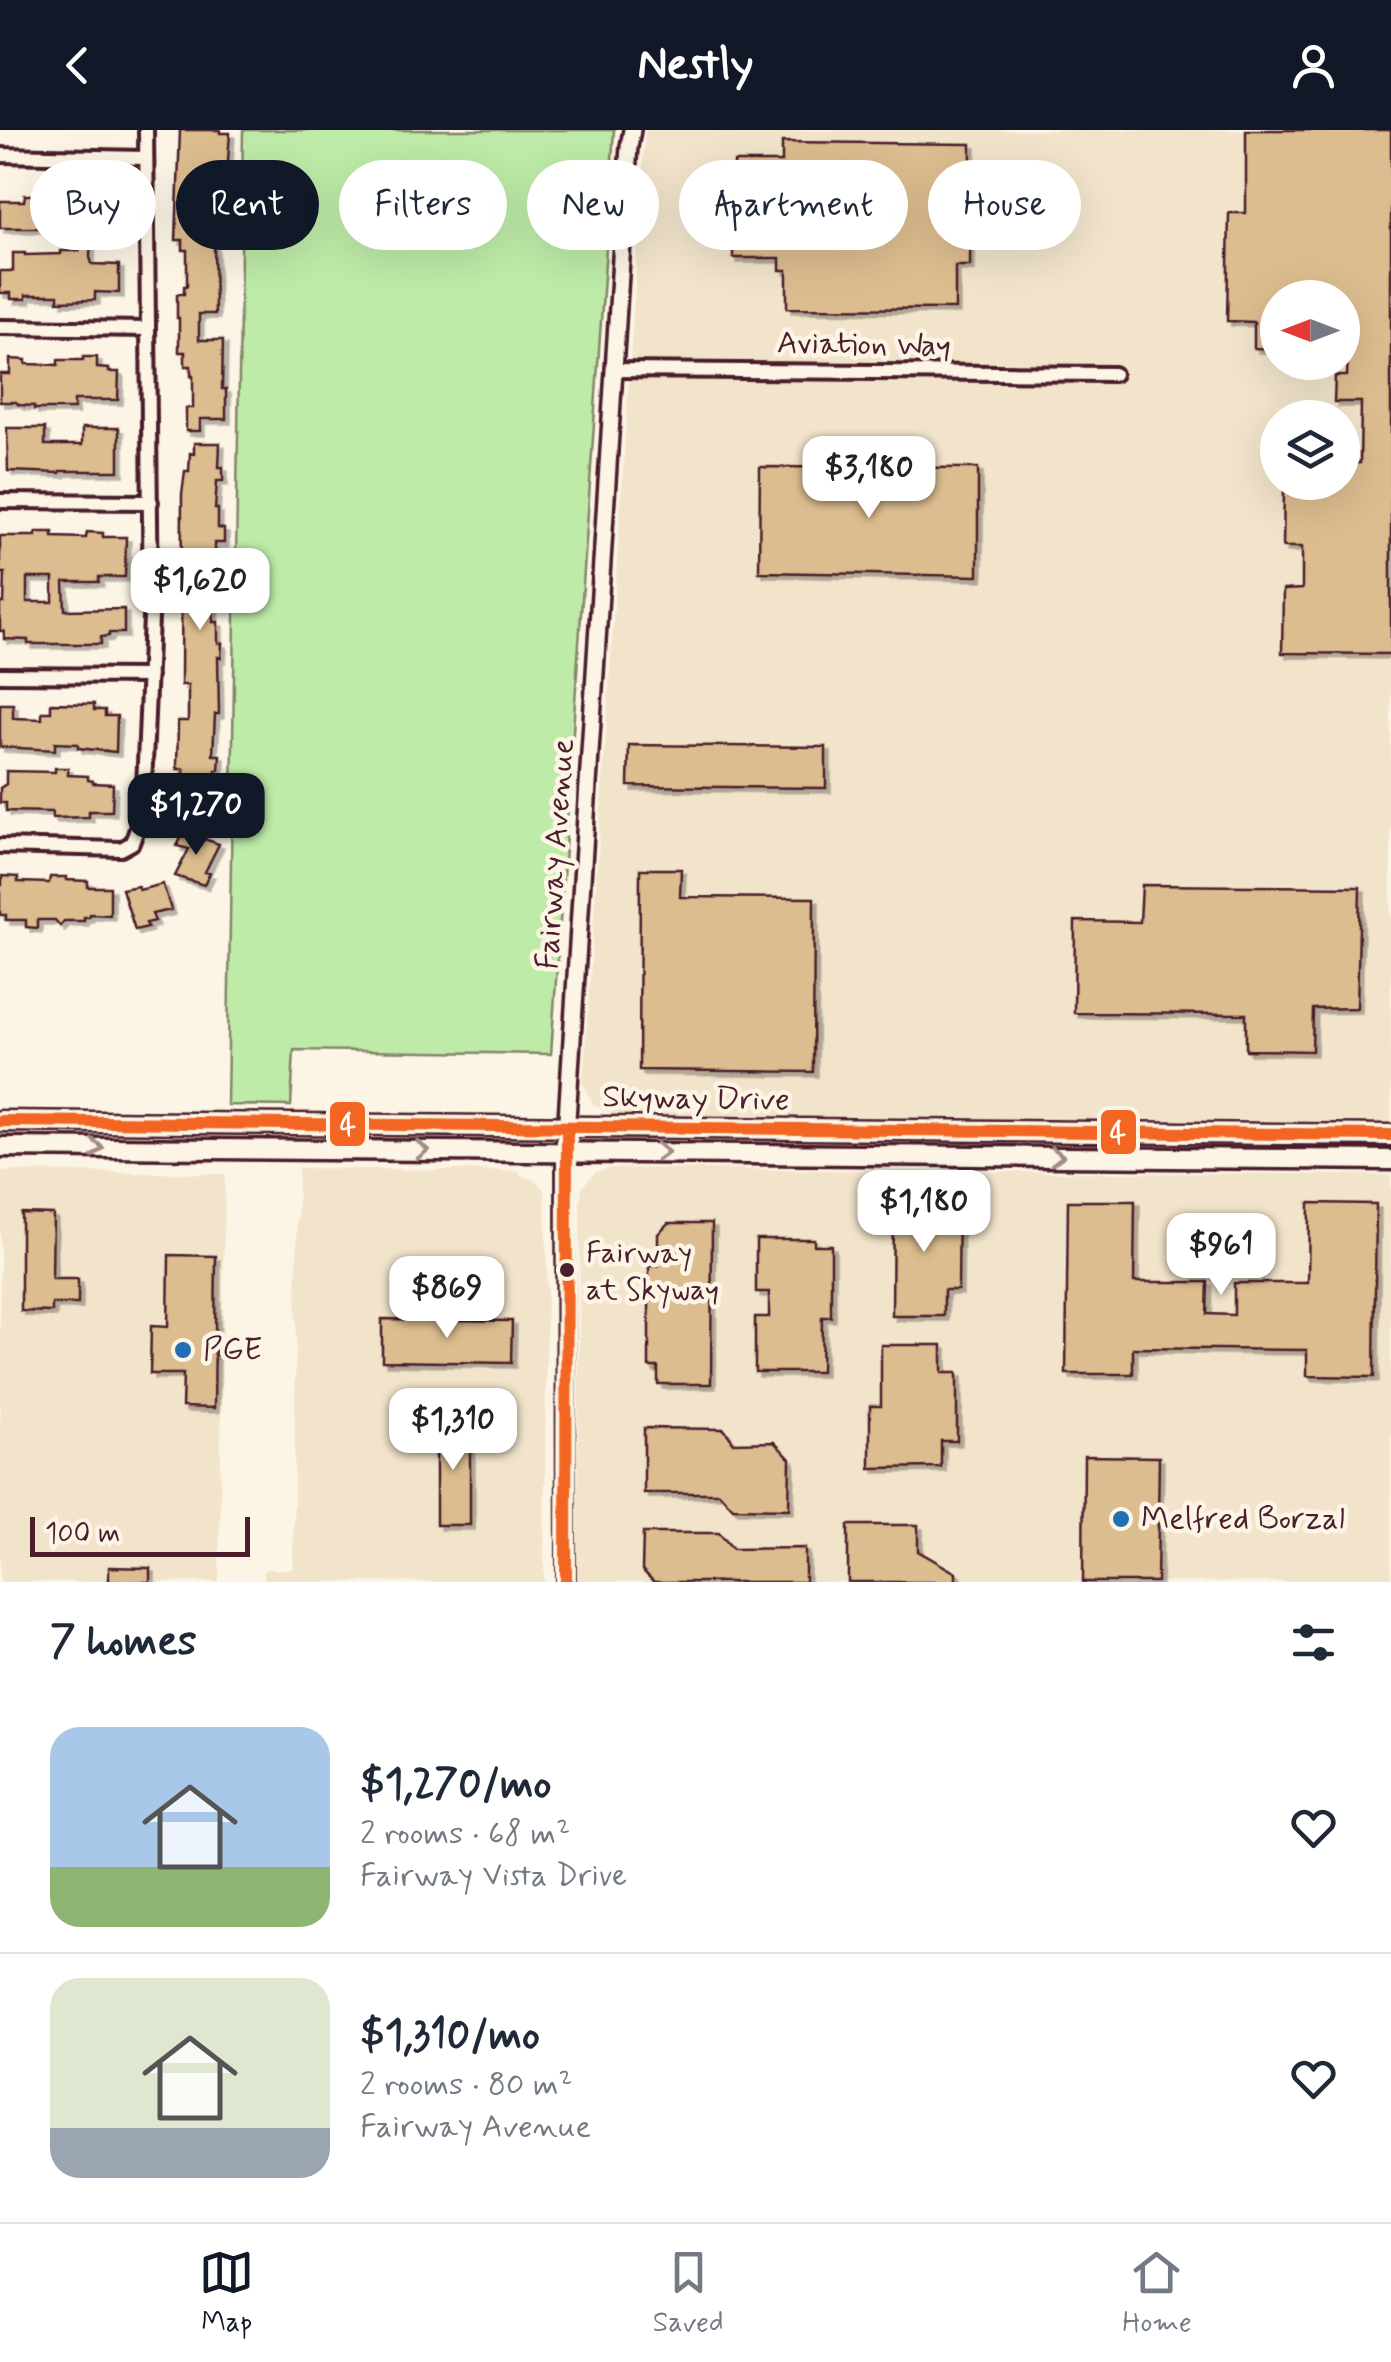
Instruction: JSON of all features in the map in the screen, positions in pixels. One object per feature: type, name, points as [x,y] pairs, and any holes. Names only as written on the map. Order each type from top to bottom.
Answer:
[{"type":"main road","name":"Skyway Drive","points":[[0,1121],[1391,1134]]},
{"type":"main road","name":"Skyway Drive","points":[[0,1147],[1391,1160]]},
{"type":"street","points":[[0,846],[121,849],[132,842],[143,812],[151,502],[146,130]]},
{"type":"street","name":"Fairway Avenue","points":[[566,1582],[566,1127],[632,130]]},
{"type":"street","points":[[0,155],[144,158]]},
{"type":"street","points":[[0,328],[147,329]]},
{"type":"street","name":"Aviation Way","points":[[614,370],[1114,374]]},
{"type":"street","points":[[0,501],[151,502]]},
{"type":"street","points":[[0,675],[149,676]]},
{"type":"shaded area","points":[[645,130],[1391,130],[1391,1122],[614,1115],[593,1105],[583,1083],[637,250],[659,250],[659,160],[643,160]]},
{"type":"shaded area","points":[[298,1168],[520,1171],[520,1175],[535,1180],[545,1191],[544,1582],[264,1582],[264,1569],[293,1569]]},
{"type":"shaded area","points":[[609,1168],[1391,1175],[1391,1582],[577,1582],[580,1202],[587,1181],[596,1172]]},
{"type":"shaded area","points":[[0,1171],[225,1174],[219,1582],[0,1582]]},
{"type":"green space","points":[[243,130],[614,130],[612,160],[527,160],[527,250],[606,250],[551,1054],[294,1050],[291,1106],[227,1105],[241,250],[319,250],[319,160],[243,160]]},
{"type":"building","points":[[180,130],[230,133],[228,160],[179,160]]},
{"type":"building","points":[[1246,130],[1391,130],[1391,654],[1282,653],[1283,590],[1302,589],[1302,547],[1283,547],[1284,500],[1360,500],[1361,402],[1334,400],[1335,380],[1360,380],[1360,280],[1260,280],[1260,348],[1254,348],[1254,322],[1227,321],[1229,213],[1246,213]]},
{"type":"building","points":[[782,142],[971,144],[971,160],[928,160],[928,250],[970,250],[970,266],[955,266],[955,309],[787,308],[787,270],[780,270],[780,258],[733,258],[733,250],[908,250],[908,160],[782,160]]},
{"type":"building","points":[[25,195],[30,195],[30,228],[0,228],[0,201],[24,201]]},
{"type":"building","points":[[90,250],[92,264],[119,265],[119,293],[95,292],[95,300],[58,301],[58,295],[11,299],[11,293],[0,293],[0,271],[13,271],[13,253]]},
{"type":"building","points":[[187,250],[214,250],[215,314],[199,314],[199,340],[223,340],[226,419],[200,419],[200,431],[186,431],[186,408],[193,408],[193,376],[191,366],[185,366],[185,352],[179,352],[177,294],[184,294]]},
{"type":"building","points":[[97,357],[97,368],[119,372],[118,400],[74,400],[74,409],[34,409],[16,402],[0,402],[0,374],[10,374],[10,359],[58,365],[58,360]]},
{"type":"building","points":[[7,428],[45,428],[45,445],[82,445],[82,428],[119,428],[119,471],[8,471]]},
{"type":"building","points":[[194,443],[220,443],[219,467],[223,467],[223,481],[217,481],[215,509],[218,528],[224,529],[224,543],[215,543],[215,566],[217,585],[224,585],[223,600],[214,600],[213,622],[218,622],[218,643],[222,643],[213,755],[220,755],[216,793],[212,793],[212,821],[175,821],[175,804],[184,804],[184,769],[177,769],[178,721],[188,721],[188,685],[181,685],[182,494]]},
{"type":"building","points":[[760,467],[978,468],[978,576],[759,572]]},
{"type":"building","points":[[36,532],[53,532],[53,537],[86,538],[87,532],[126,537],[125,577],[64,582],[65,610],[124,609],[124,633],[109,633],[101,637],[101,644],[28,644],[28,640],[4,639],[4,631],[0,631],[5,573],[0,573],[0,536],[36,536]],"holes":[[[27,578],[53,578],[53,602],[27,602]]]},
{"type":"building","points":[[51,703],[94,704],[94,710],[105,710],[105,716],[117,716],[116,752],[55,743],[55,750],[0,747],[0,704],[13,704],[13,718],[42,719],[42,712],[51,712]]},
{"type":"building","points":[[629,745],[826,747],[826,788],[628,786]]},
{"type":"building","points":[[55,768],[68,768],[68,775],[88,776],[93,783],[113,784],[112,811],[89,811],[89,817],[52,818],[52,812],[6,811],[6,803],[0,803],[6,771],[55,772]]},
{"type":"building","points":[[184,832],[219,844],[205,872],[210,873],[204,885],[175,876],[189,849],[177,846]]},
{"type":"building","points":[[640,869],[681,869],[680,897],[814,898],[813,1072],[639,1070]]},
{"type":"building","points":[[2,876],[18,877],[18,882],[49,883],[50,877],[66,877],[88,881],[88,887],[110,887],[110,915],[90,914],[84,921],[64,921],[60,926],[55,920],[37,920],[37,928],[26,927],[26,920],[6,920],[6,915],[0,915]]},
{"type":"building","points":[[163,884],[171,910],[152,914],[155,921],[135,930],[122,889],[138,886],[139,890]]},
{"type":"building","points":[[1142,885],[1360,887],[1357,1008],[1313,1009],[1312,1051],[1246,1050],[1246,1014],[1074,1013],[1075,921],[1140,922]]},
{"type":"building","points":[[893,1198],[959,1199],[958,1290],[944,1290],[944,1316],[892,1316]]},
{"type":"building","points":[[1068,1201],[1135,1201],[1134,1282],[1208,1282],[1207,1314],[1234,1315],[1234,1283],[1308,1283],[1309,1203],[1376,1204],[1374,1377],[1307,1376],[1307,1350],[1133,1348],[1133,1374],[1066,1374]]},
{"type":"building","points":[[21,1213],[53,1214],[52,1279],[78,1279],[78,1304],[52,1304],[52,1312],[21,1311]]},
{"type":"building","points":[[668,1223],[712,1223],[711,1384],[658,1384],[658,1367],[649,1367],[649,1266],[658,1266],[658,1234]]},
{"type":"building","points":[[756,1239],[814,1239],[814,1245],[831,1245],[831,1317],[822,1317],[821,1372],[755,1372],[755,1317],[769,1317],[769,1292],[756,1292]]},
{"type":"building","name":"PGE","points":[[169,1255],[216,1256],[214,1408],[182,1407],[183,1374],[150,1374],[151,1326],[168,1327]]},
{"type":"building","points":[[382,1319],[512,1321],[511,1363],[382,1361]]},
{"type":"building","points":[[881,1345],[942,1345],[942,1373],[957,1373],[957,1441],[941,1441],[941,1467],[870,1468],[870,1406],[881,1406]]},
{"type":"building","points":[[436,1421],[470,1422],[470,1525],[436,1525]]},
{"type":"building","points":[[644,1428],[724,1429],[734,1443],[774,1442],[790,1459],[789,1509],[733,1508],[719,1493],[644,1493]]},
{"type":"building","name":"Melfred Borzal","points":[[1084,1456],[1159,1457],[1157,1582],[1083,1582]]},
{"type":"building","points":[[848,1525],[918,1525],[918,1551],[956,1573],[956,1582],[848,1582]]},
{"type":"building","points":[[643,1533],[719,1533],[733,1549],[805,1548],[805,1582],[654,1582],[642,1570]]},
{"type":"building","points":[[109,1567],[150,1568],[150,1582],[109,1582]]},
{"type":"transit line","name":"4","points":[[0,1121],[1391,1135]]},
{"type":"transit line","name":"4","points":[[566,1582],[567,1127]]},
{"type":"place","name":"Fairway at Skyway","points":[[567,1270]]},
{"type":"place","name":"PGE","points":[[183,1350]]},
{"type":"place","name":"Melfred Borzal","points":[[1121,1519]]}]
